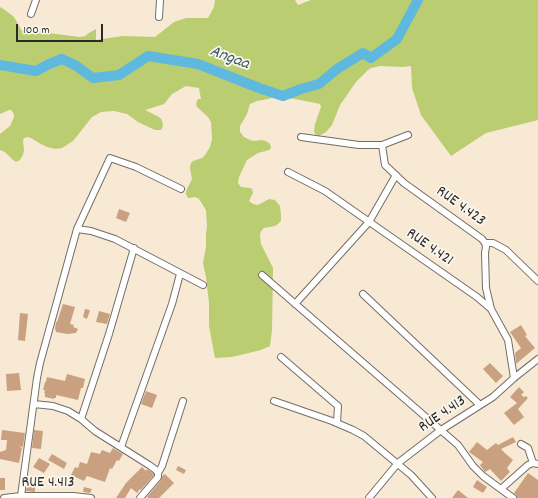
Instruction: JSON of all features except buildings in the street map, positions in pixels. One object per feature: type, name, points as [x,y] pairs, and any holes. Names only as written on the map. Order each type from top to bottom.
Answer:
[{"type":"street","points":[[31,14],[36,0]]},
{"type":"street","points":[[159,17],[160,0]]},
{"type":"street","points":[[301,137],[359,145],[382,146],[408,135]]},
{"type":"street","name":"RUE 4.423","points":[[382,146],[385,165],[404,183],[482,239],[485,243],[493,243],[506,250],[538,281]]},
{"type":"street","points":[[21,496],[40,363],[78,229],[110,158],[136,167],[181,189]]},
{"type":"street","name":"RUE 4.421","points":[[288,172],[325,191],[491,309],[508,340],[514,378]]},
{"type":"street","points":[[295,304],[368,222],[396,175]]},
{"type":"street","points":[[78,229],[91,230],[115,239],[203,285]]},
{"type":"street","points":[[485,243],[486,288],[491,309]]},
{"type":"street","points":[[81,419],[109,334],[134,248]]},
{"type":"street","points":[[121,447],[172,304],[180,274]]},
{"type":"street","points":[[262,275],[458,445],[473,466],[483,476],[513,498]]},
{"type":"street","points":[[363,294],[480,406]]},
{"type":"street","points":[[281,357],[338,406],[337,423]]},
{"type":"street","name":"RUE 4.413","points":[[369,498],[398,464],[441,430],[493,397],[538,359]]},
{"type":"street","points":[[140,498],[158,477],[158,473],[162,466],[183,401]]},
{"type":"street","points":[[274,401],[337,423],[364,436],[411,475],[432,498]]},
{"type":"street","points":[[34,404],[53,406],[68,411],[81,419],[95,431],[149,465],[158,473]]},
{"type":"street","points":[[501,489],[528,465],[535,463],[528,448],[521,444]]},
{"type":"street","name":"RUE 4.413","points":[[4,498],[21,496],[73,496],[91,498]]},
{"type":"green space","points":[[215,0],[295,0],[298,5],[311,0],[538,0],[538,120],[486,133],[451,156],[421,115],[412,88],[411,66],[380,66],[368,70],[356,82],[340,105],[332,125],[326,132],[319,136],[315,134],[314,131],[321,107],[320,104],[278,96],[250,104],[247,114],[240,126],[240,132],[244,137],[250,140],[266,141],[270,144],[271,148],[258,153],[247,160],[239,177],[238,183],[241,187],[252,189],[253,193],[249,201],[253,204],[258,205],[269,199],[275,200],[280,206],[281,216],[281,221],[278,224],[264,228],[261,231],[260,236],[261,244],[273,268],[272,330],[270,346],[261,350],[232,357],[215,358],[209,326],[209,303],[203,263],[206,247],[206,210],[199,199],[195,197],[188,198],[186,194],[192,179],[190,168],[191,163],[205,155],[210,147],[212,139],[211,122],[196,104],[198,99],[201,99],[199,88],[186,86],[172,94],[164,104],[145,110],[162,120],[163,126],[161,130],[155,130],[138,122],[127,114],[114,111],[101,112],[92,117],[73,141],[62,148],[56,149],[47,147],[31,138],[24,138],[23,155],[20,160],[16,162],[5,152],[0,150],[0,134],[10,126],[14,114],[11,110],[9,110],[0,114],[0,7],[14,17],[22,31],[32,34],[48,33],[80,37],[85,36],[96,29],[96,40],[123,36],[155,37],[174,22],[186,18],[208,18],[214,7]]},
{"type":"waterway","name":"Angaa","points":[[0,65],[36,71],[62,59],[75,65],[93,78],[119,75],[148,56],[198,64],[283,96],[319,84],[337,69],[363,53],[371,58],[397,39],[418,0]]}]
